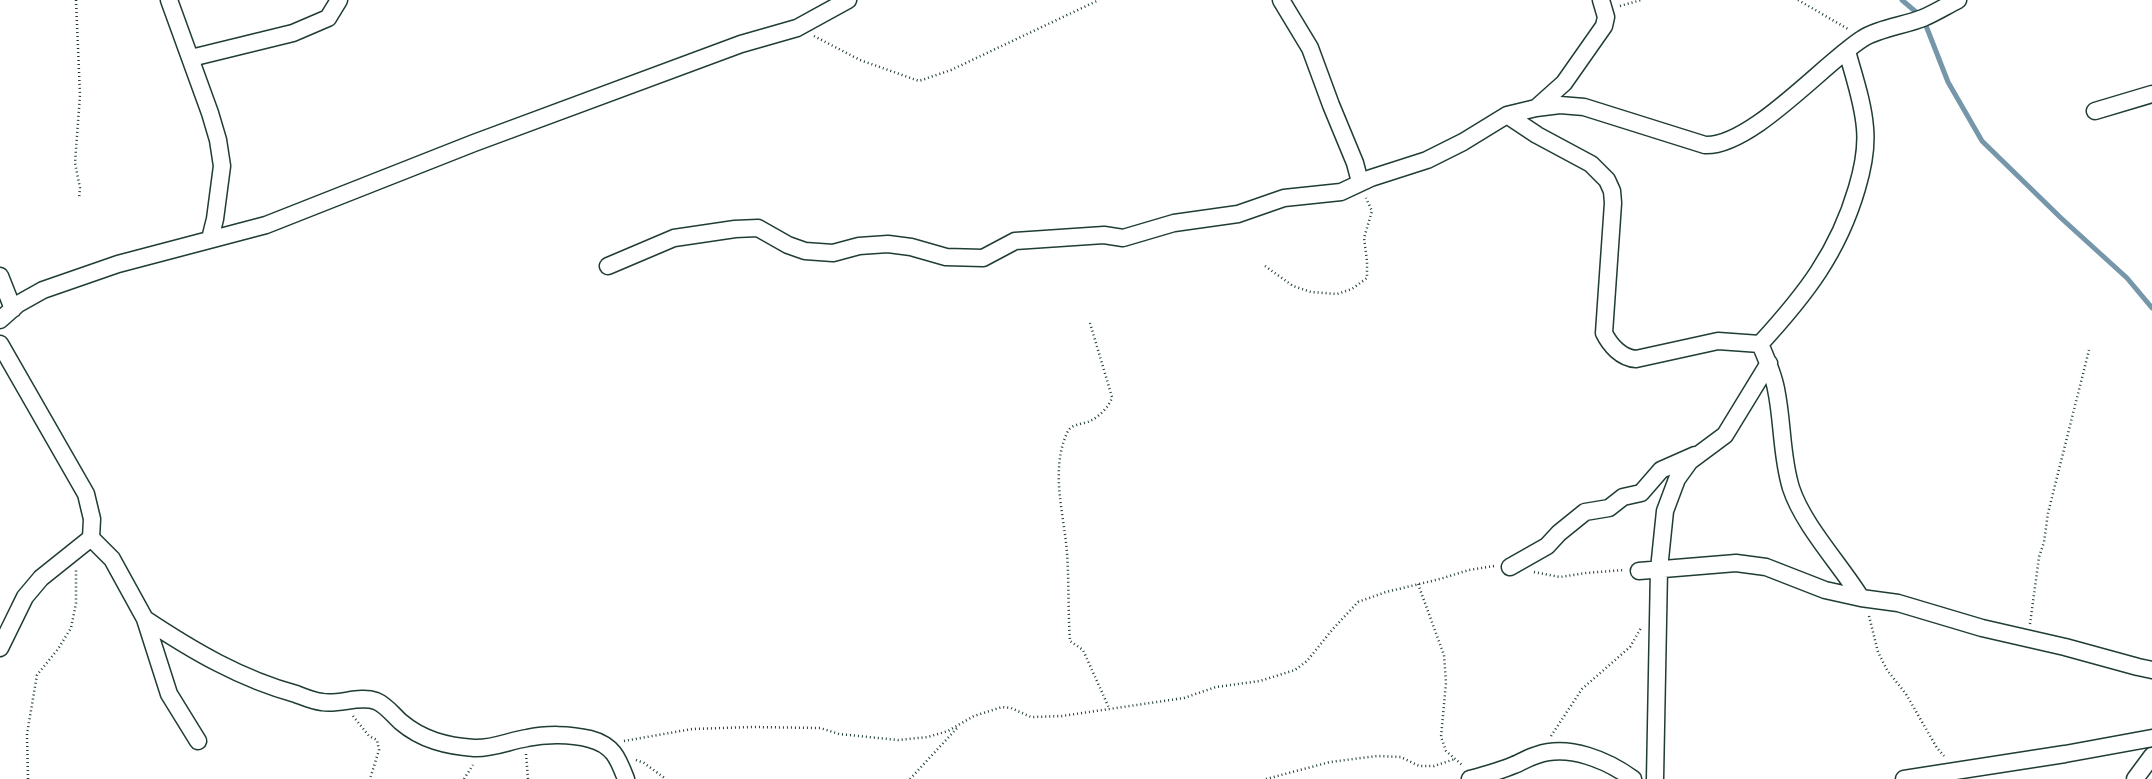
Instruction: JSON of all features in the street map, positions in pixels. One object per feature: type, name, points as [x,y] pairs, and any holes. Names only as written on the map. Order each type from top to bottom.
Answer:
[{"type":"street","points":[[169,0],[191,58],[218,140],[222,166],[216,219],[210,239]]},
{"type":"street","points":[[191,58],[293,33],[328,18],[339,0]]},
{"type":"street","points":[[0,320],[13,309],[42,290],[118,264],[266,224],[474,143],[741,44],[797,28],[848,0]]},
{"type":"street","points":[[1282,0],[1310,48],[1330,105],[1355,163],[1360,182]]},
{"type":"street","points":[[608,266],[674,238],[735,229],[758,228],[788,245],[805,251],[833,253],[859,246],[888,244],[911,247],[946,257],[983,258],[1015,241],[1104,235],[1123,238],[1174,223],[1238,214],[1284,198],[1341,192],[1360,182],[1427,160],[1463,142],[1507,115],[1536,108],[1560,105],[1584,107],[1705,145],[1721,144],[1750,129],[1802,89],[1863,38],[1923,18],[1958,0]]},
{"type":"street","points":[[1536,108],[1564,83],[1585,56],[1604,26],[1606,17],[1603,5]]},
{"type":"street","points":[[1760,344],[1794,306],[1832,251],[1853,202],[1866,151],[1866,129],[1862,103],[1847,51]]},
{"type":"street","points":[[2095,111],[2152,94]]},
{"type":"street","points":[[1507,115],[1537,134],[1591,164],[1607,180],[1612,191],[1613,203],[1603,327],[1606,338],[1619,352],[1628,358],[1636,359],[1718,341],[1760,344]]},
{"type":"street","points":[[0,276],[13,309]]},
{"type":"street","points":[[0,344],[86,494],[92,519],[90,538],[41,578],[25,597],[0,648]]},
{"type":"street","points":[[1760,344],[1768,363],[1776,390],[1780,431],[1791,489],[1804,515],[1847,576],[1860,598]]},
{"type":"street","points":[[1655,779],[1659,570],[1665,511],[1677,479],[1690,461],[1725,435],[1768,363]]},
{"type":"street","points":[[1510,567],[1547,546],[1559,533],[1585,512],[1609,508],[1623,497],[1638,495],[1661,470],[1704,451]]},
{"type":"street","points":[[90,538],[112,559],[146,619],[169,694],[198,741]]},
{"type":"street","points":[[1639,571],[1736,563],[1759,566],[1782,572],[1825,590],[1860,598],[1898,603],[2025,639],[2065,647],[2152,670]]},
{"type":"street","points":[[146,619],[189,649],[225,668],[270,687],[323,702],[376,701],[383,705],[418,735],[441,744],[489,748],[527,738],[564,736],[599,742],[607,745],[616,756],[626,779]]},
{"type":"street","points":[[1904,779],[2152,738]]},
{"type":"street","points":[[1473,778],[1513,766],[1537,755],[1574,753],[1594,758],[1612,765],[1633,779]]},
{"type":"street","points":[[2135,779],[2152,756]]},
{"type":"path","points":[[76,0],[80,95],[75,164],[80,188],[79,199]]},
{"type":"path","points":[[797,28],[860,60],[919,81],[951,70],[1099,0]]},
{"type":"path","points":[[1603,5],[1641,0]]},
{"type":"path","points":[[1798,0],[1863,38]]},
{"type":"path","points":[[1265,266],[1293,286],[1311,292],[1337,294],[1352,289],[1367,278],[1367,261],[1364,238],[1372,211],[1360,182]]},
{"type":"path","points":[[1090,323],[1112,397],[1107,407],[1093,419],[1076,424],[1068,431],[1063,444],[1058,487],[1067,552],[1070,641],[1083,650],[1109,708]]},
{"type":"path","points":[[2025,639],[2032,621],[2039,557],[2044,542],[2048,513],[2089,350]]},
{"type":"path","points":[[28,779],[27,734],[37,675],[58,648],[70,628],[76,602],[77,549]]},
{"type":"path","points":[[599,742],[645,738],[692,729],[753,727],[820,728],[839,734],[898,740],[928,737],[948,731],[974,716],[1002,707],[1011,708],[1031,717],[1062,716],[1184,698],[1216,687],[1277,677],[1295,670],[1307,661],[1332,630],[1358,602],[1386,592],[1458,574],[1468,570],[1487,567],[1510,567],[1560,577],[1613,570],[1639,571]]},
{"type":"path","points":[[1418,584],[1444,655],[1446,683],[1441,737],[1446,751],[1473,778]]},
{"type":"path","points":[[1860,598],[1868,612],[1878,652],[1887,670],[1906,694],[1937,748],[1958,771]]},
{"type":"path","points":[[1537,755],[1566,715],[1582,689],[1630,647],[1642,625]]},
{"type":"path","points":[[338,701],[369,736],[377,740],[379,750],[370,779]]},
{"type":"path","points":[[910,779],[961,724]]},
{"type":"path","points":[[527,738],[526,757],[528,779]]},
{"type":"path","points":[[616,756],[644,763],[666,779]]},
{"type":"path","points":[[1266,779],[1330,762],[1377,756],[1400,757],[1419,766],[1434,766],[1455,759]]},
{"type":"waterway","points":[[1902,0],[1923,18],[1948,82],[1982,141],[2061,218],[2127,278],[2152,308]]}]
